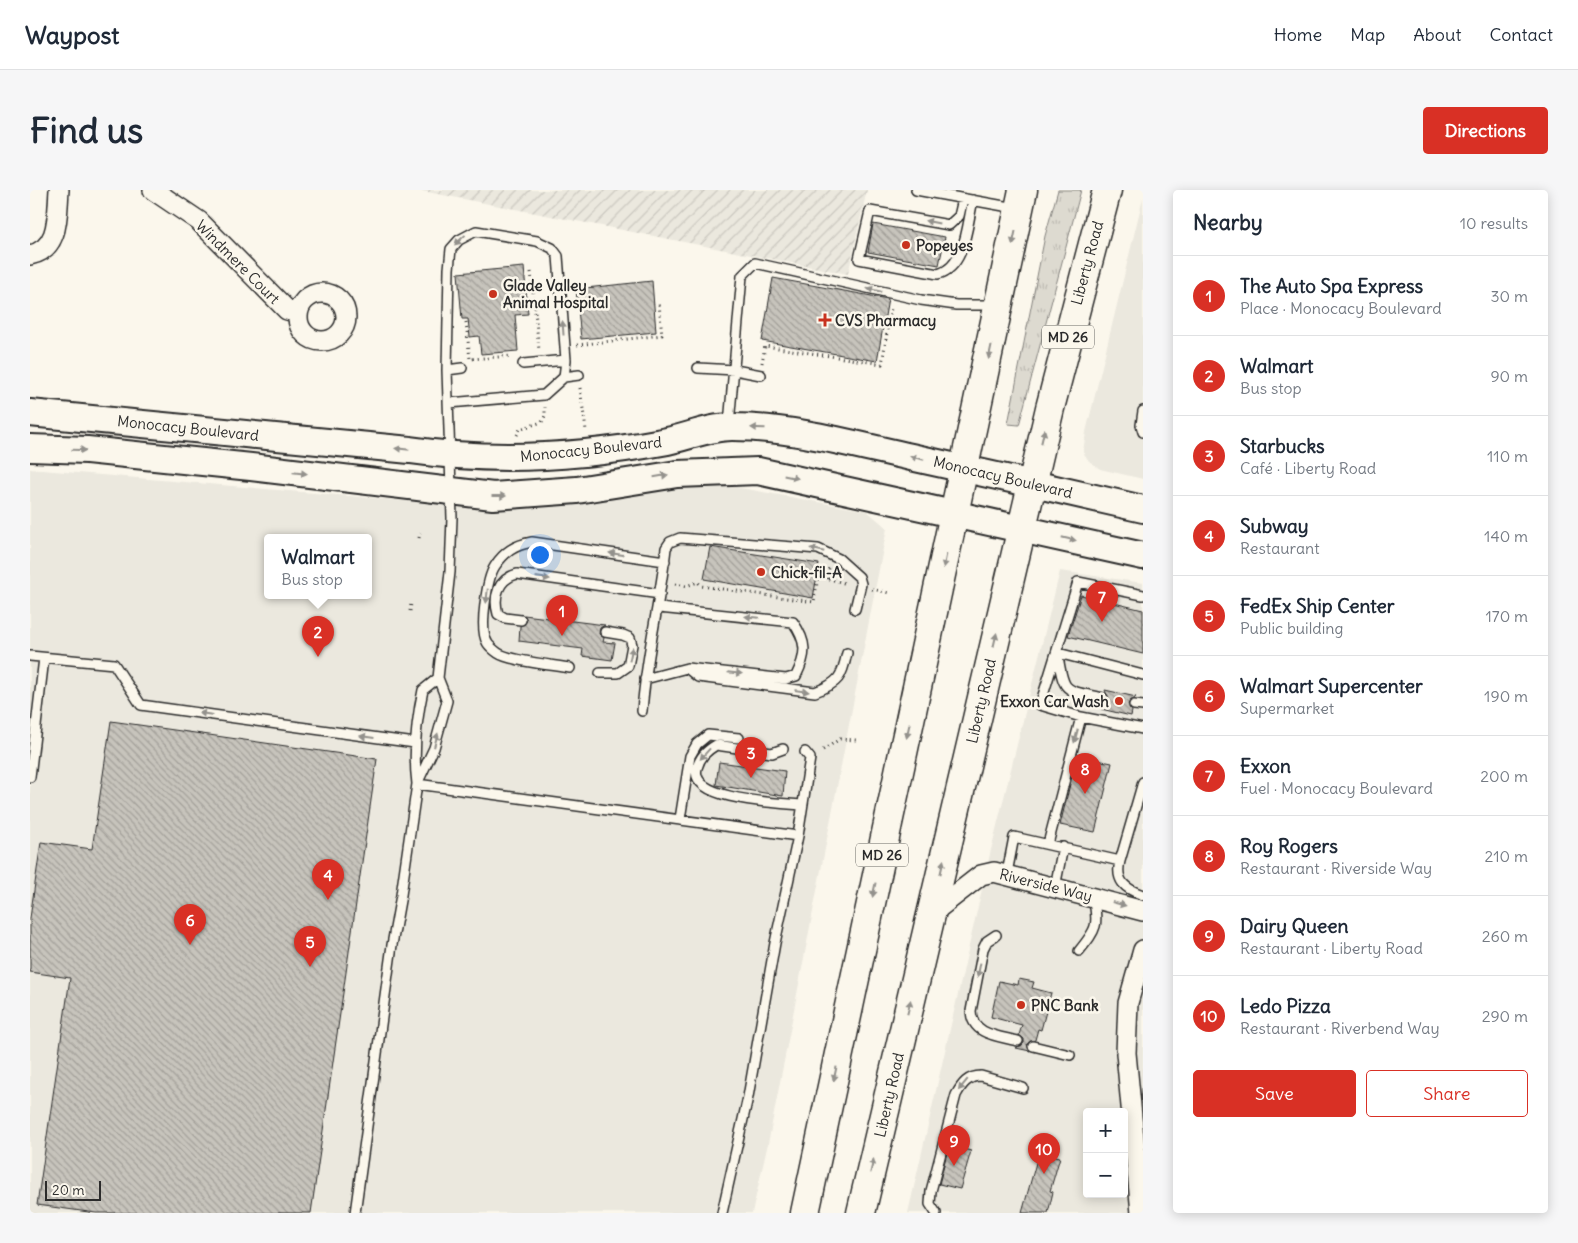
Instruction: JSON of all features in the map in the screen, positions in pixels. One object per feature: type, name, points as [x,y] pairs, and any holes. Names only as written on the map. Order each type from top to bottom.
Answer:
[{"type":"main road","name":"Liberty Road","points":[[861,1213],[1032,484],[1107,190]]},
{"type":"main road","name":"MD 26","points":[[805,1213],[1022,199]]},
{"type":"main road","name":"Monocacy Boulevard","points":[[34,415],[450,456],[521,456],[599,450],[664,442],[696,433],[729,427],[770,428],[1143,508]]},
{"type":"main road","points":[[30,448],[87,450],[493,496],[578,490],[677,474],[758,471],[1143,556]]},
{"type":"street","points":[[30,255],[49,246],[54,236],[59,190]]},
{"type":"street","name":"Windmere Court","points":[[153,190],[199,222],[287,310],[298,314]]},
{"type":"street","name":"Riverside Way","points":[[931,914],[981,875],[994,872],[1007,873],[1143,911]]},
{"type":"street","points":[[1141,1213],[1126,1053],[1128,1003],[1143,950]]},
{"type":"lane","points":[[916,190],[968,199],[1022,199]]},
{"type":"lane","points":[[968,199],[958,258],[948,272],[938,274],[859,259],[870,211],[949,225],[960,216],[968,199]]},
{"type":"lane","points":[[417,784],[434,748],[447,701],[438,678],[450,572],[449,269],[451,249],[458,240],[476,230],[537,241],[552,248],[558,256],[566,360],[564,377]]},
{"type":"lane","points":[[729,427],[742,276],[755,264],[921,300],[956,305],[1000,304]]},
{"type":"lane","points":[[523,364],[566,360]]},
{"type":"lane","points":[[448,370],[462,368]]},
{"type":"lane","points":[[698,368],[762,370]]},
{"type":"lane","points":[[449,403],[544,396],[564,377],[579,375]]},
{"type":"lane","points":[[1143,411],[1141,425],[1143,432]]},
{"type":"lane","points":[[642,711],[645,679],[659,608],[666,548],[680,538],[818,549],[839,559],[859,577],[860,586],[855,609]]},
{"type":"lane","points":[[570,668],[499,653],[486,642],[484,625],[488,587],[493,568],[503,556],[515,546],[532,542],[664,561]]},
{"type":"lane","points":[[521,620],[505,618],[498,614],[496,606],[499,586],[510,576],[517,574],[660,594]]},
{"type":"lane","points":[[1143,595],[1078,582],[1058,653],[1040,704],[1081,717],[1143,729]]},
{"type":"lane","points":[[645,679],[687,668],[786,679],[796,676],[803,663],[804,638],[793,622],[659,608]]},
{"type":"lane","points":[[600,673],[618,673],[628,666],[632,645],[630,638],[623,634],[604,632]]},
{"type":"lane","points":[[687,668],[698,677],[815,692],[832,686],[842,674],[847,653]]},
{"type":"lane","points":[[1058,653],[1143,675]]},
{"type":"lane","points":[[1058,653],[1062,682],[1067,689],[1103,698]]},
{"type":"lane","points":[[30,656],[114,664],[141,705],[415,743]]},
{"type":"lane","points":[[30,777],[44,658]]},
{"type":"lane","points":[[355,1213],[392,945],[417,784],[414,756],[422,690],[438,678]]},
{"type":"lane","points":[[1048,844],[1081,717]]},
{"type":"lane","points":[[680,819],[690,756],[696,744],[708,735],[739,738]]},
{"type":"lane","points":[[784,749],[772,753],[716,745],[700,758],[696,773],[700,782],[711,791],[730,797],[802,805]]},
{"type":"lane","points":[[722,1213],[748,1097],[775,943],[798,836],[810,758],[805,752]]},
{"type":"lane","points":[[1143,782],[1118,874],[1120,882],[1126,888],[1143,895]]},
{"type":"lane","points":[[417,784],[798,836]]},
{"type":"lane","points":[[1007,873],[1014,836],[1120,861]]},
{"type":"lane","points":[[1055,887],[1062,847]]},
{"type":"lane","points":[[1079,951],[1094,932],[1097,923],[1093,897]]},
{"type":"lane","points":[[996,935],[987,941],[983,949],[971,1020],[980,1031],[1018,1041]]},
{"type":"lane","points":[[1033,1046],[1070,1055]]},
{"type":"lane","points":[[936,1213],[930,1204],[930,1198],[956,1095],[962,1084],[975,1076],[981,1076],[1023,1088]]},
{"type":"path","points":[[531,272],[539,345],[536,354]]},
{"type":"path","points":[[584,343],[662,335],[658,304]]},
{"type":"path","points":[[762,370],[765,346],[882,364],[891,308]]},
{"type":"path","points":[[466,322],[470,360],[500,354],[518,355]]},
{"type":"path","points":[[580,388],[586,430]]},
{"type":"path","points":[[517,439],[520,429],[542,422],[545,416],[545,407]]},
{"type":"path","points":[[419,538],[420,533]]},
{"type":"path","points":[[662,582],[686,586],[698,582],[701,586],[814,602],[818,576],[889,593]]},
{"type":"path","points":[[410,610],[411,603]]},
{"type":"path","points":[[823,750],[840,740],[856,740]]},
{"type":"shaded area","points":[[417,190],[867,190],[848,274]]},
{"type":"shaded area","points":[[1143,198],[1143,479],[1100,469],[1089,461],[1083,452],[1086,432]]},
{"type":"shaded area","points":[[30,469],[480,507],[643,488],[725,485],[867,511],[887,528],[769,1139],[752,1213],[30,1213]]},
{"type":"shaded area","points":[[1060,571],[1143,583],[1143,1213],[908,1213],[990,854]]},
{"type":"green space","points":[[1058,190],[1081,190],[1019,425],[1008,424],[1045,236]]},
{"type":"building","name":"Popeyes","points":[[873,224],[945,237],[939,265],[868,252]]},
{"type":"building","name":"Glade Valley Animal Hospital","points":[[524,267],[528,314],[515,315],[518,351],[481,354],[479,336],[470,337],[468,319],[462,319],[458,273]]},
{"type":"building","name":"CVS Pharmacy","points":[[773,278],[888,299],[877,361],[762,341]]},
{"type":"building","points":[[652,281],[656,332],[581,339],[576,289]]},
{"type":"building","name":"Chick-fil-A","points":[[710,547],[819,564],[813,598],[704,579]]},
{"type":"building","points":[[1081,595],[1143,610],[1143,654],[1068,636]]},
{"type":"building","points":[[524,615],[605,625],[600,628],[599,634],[604,638],[603,642],[615,643],[612,660],[582,656],[583,649],[519,641],[520,626],[527,621]]},
{"type":"building","name":"Exxon Car Wash","points":[[1105,690],[1136,697],[1128,704],[1132,711],[1131,716],[1101,709],[1102,704],[1109,700]]},
{"type":"building","points":[[111,721],[377,759],[311,1213],[96,1213],[37,1205],[70,978],[30,972],[30,918],[41,842],[92,849]]},
{"type":"building","points":[[1077,756],[1112,763],[1095,832],[1060,825]]},
{"type":"building","points":[[719,762],[785,771],[783,796],[716,785]]},
{"type":"building","name":"PNC Bank","points":[[1019,979],[1034,982],[1032,988],[1051,993],[1041,1030],[1038,1029],[1035,1040],[1027,1044],[1030,1051],[1016,1048],[1024,1043],[1024,1039],[1019,1035],[1022,1025],[991,1017],[999,981],[1018,985]]},
{"type":"building","points":[[949,1145],[971,1151],[960,1189],[939,1184]]},
{"type":"building","points":[[1039,1152],[1060,1157],[1050,1191],[1053,1192],[1048,1213],[1022,1213]]},
{"type":"place","name":"Popeyes","points":[[906,245]]},
{"type":"place","name":"Glade Valley Animal Hospital","points":[[493,294]]},
{"type":"place","name":"CVS Pharmacy","points":[[825,320]]},
{"type":"place","name":"Chick-fil-A","points":[[761,572]]},
{"type":"place","name":"Exxon","points":[[1102,622]]},
{"type":"place","name":"The Auto Spa Express","points":[[562,636]]},
{"type":"place","name":"Walmart","points":[[318,657]]},
{"type":"place","name":"Exxon Car Wash","points":[[1119,701]]},
{"type":"place","name":"Starbucks","points":[[751,778]]},
{"type":"place","name":"Roy Rogers","points":[[1085,794]]},
{"type":"place","name":"Subway","points":[[328,900]]},
{"type":"place","name":"Walmart Supercenter","points":[[190,945]]},
{"type":"place","name":"FedEx Ship Center","points":[[310,967]]},
{"type":"place","name":"PNC Bank","points":[[1021,1005]]},
{"type":"place","name":"Dairy Queen","points":[[954,1166]]},
{"type":"place","name":"Ledo Pizza","points":[[1044,1174]]}]
